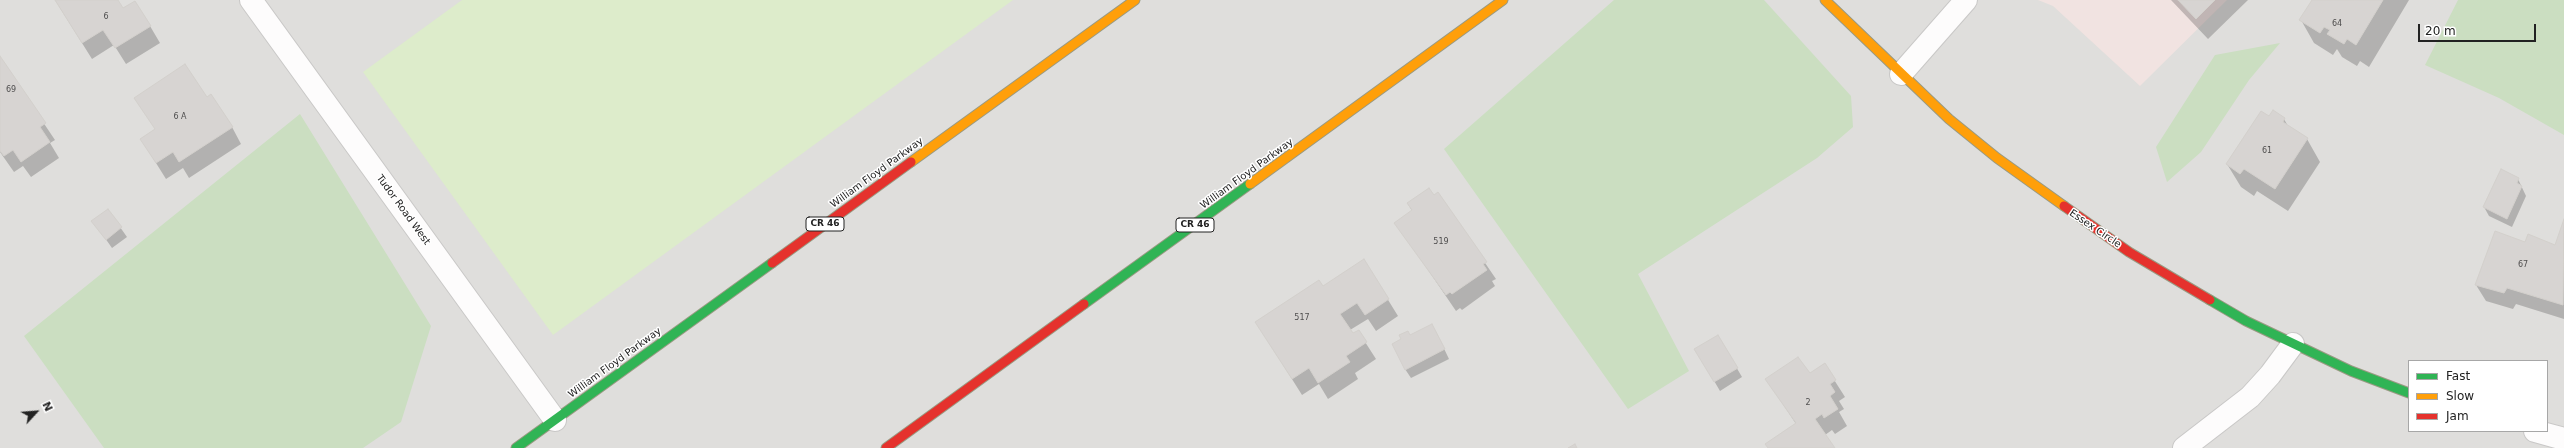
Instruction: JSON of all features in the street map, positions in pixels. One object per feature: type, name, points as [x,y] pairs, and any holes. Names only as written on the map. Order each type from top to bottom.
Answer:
[{"type":"main road","name":"William Floyd Parkway","points":[[516,448],[1134,0]]},
{"type":"main road","name":"William Floyd Parkway","points":[[886,448],[1503,0]]},
{"type":"main road","name":"Essex Circle","points":[[1825,0],[1949,119],[2055,202],[2129,252],[2195,293],[2293,344],[2351,371],[2408,393]]},
{"type":"street","name":"Tudor Road West","points":[[252,0],[555,420]]},
{"type":"street","points":[[1901,74],[1966,0]]},
{"type":"street","points":[[2184,448],[2250,396],[2270,375],[2293,344]]},
{"type":"street","points":[[2539,432],[2564,439]]},
{"type":"shaded area","points":[[0,0],[2564,0],[2564,448],[0,448]]},
{"type":"shaded area","points":[[2038,0],[2227,0],[2140,86],[2053,6]]},
{"type":"green space","points":[[462,0],[1013,0],[553,335],[363,72]]},
{"type":"green space","points":[[1614,0],[1764,0],[1851,96],[1853,127],[1817,158],[1638,274],[1689,371],[1628,409],[1444,149]]},
{"type":"green space","points":[[2458,0],[2564,0],[2564,135],[2499,98],[2425,65]]},
{"type":"green space","points":[[2280,43],[2249,80],[2201,152],[2167,182],[2156,147],[2215,55]]},
{"type":"green space","points":[[300,114],[431,326],[401,422],[363,448],[104,448],[24,336]]},
{"type":"building","points":[[55,0],[118,0],[123,8],[135,1],[151,26],[115,48],[103,30],[82,43]]},
{"type":"building","points":[[2178,0],[2215,0],[2196,19]]},
{"type":"building","points":[[2312,0],[2383,0],[2356,45],[2347,39],[2344,44],[2327,34],[2330,30],[2324,27],[2320,33],[2299,20]]},
{"type":"building","points":[[0,56],[46,123],[40,127],[50,142],[21,162],[13,150],[4,156],[0,151]]},
{"type":"building","points":[[185,64],[207,97],[211,94],[233,127],[179,162],[173,152],[156,163],[140,139],[155,129],[134,98]]},
{"type":"building","points":[[2273,110],[2285,118],[2283,122],[2308,138],[2275,189],[2244,169],[2240,174],[2226,164],[2261,111],[2269,116]]},
{"type":"building","points":[[2501,169],[2519,178],[2517,183],[2522,186],[2507,219],[2483,207]]},
{"type":"building","points":[[1429,188],[1434,195],[1438,192],[1487,262],[1483,264],[1487,270],[1452,294],[1450,292],[1446,295],[1394,223],[1412,210],[1407,203]]},
{"type":"building","points":[[108,209],[122,227],[106,240],[91,221]]},
{"type":"building","points":[[2564,219],[2563,305],[2507,288],[2504,293],[2475,285],[2495,231],[2525,242],[2528,234],[2555,245]]},
{"type":"building","points":[[1364,259],[1389,299],[1365,315],[1357,303],[1340,314],[1353,333],[1359,330],[1367,342],[1346,356],[1350,362],[1318,383],[1309,368],[1292,379],[1255,322],[1319,280],[1323,286]]},
{"type":"building","points":[[1432,324],[1445,349],[1405,370],[1392,344],[1401,339],[1399,335],[1408,331],[1410,335]]},
{"type":"building","points":[[1718,335],[1738,368],[1714,382],[1694,349]]},
{"type":"building","points":[[1798,357],[1810,373],[1825,363],[1836,380],[1830,384],[1835,392],[1830,396],[1838,409],[1824,418],[1822,414],[1815,419],[1835,448],[1768,448],[1765,444],[1796,423],[1765,379]]},
{"type":"building","points":[[1575,444],[1577,448],[1568,448]]},
{"type":"traffic: fast","points":[[1084,304],[1250,184]]},
{"type":"traffic: fast","points":[[516,448],[772,263]]},
{"type":"traffic: fast","points":[[2210,300],[2246,321],[2351,371],[2408,393]]},
{"type":"traffic: slow","points":[[911,162],[1135,0]]},
{"type":"traffic: slow","points":[[1250,184],[1503,0]]},
{"type":"traffic: slow","points":[[1825,0],[1949,119],[1997,158],[2064,206]]},
{"type":"traffic: jam","points":[[772,263],[911,162]]},
{"type":"traffic: jam","points":[[2064,206],[2129,252],[2210,300]]},
{"type":"traffic: jam","points":[[886,448],[1084,304]]}]
